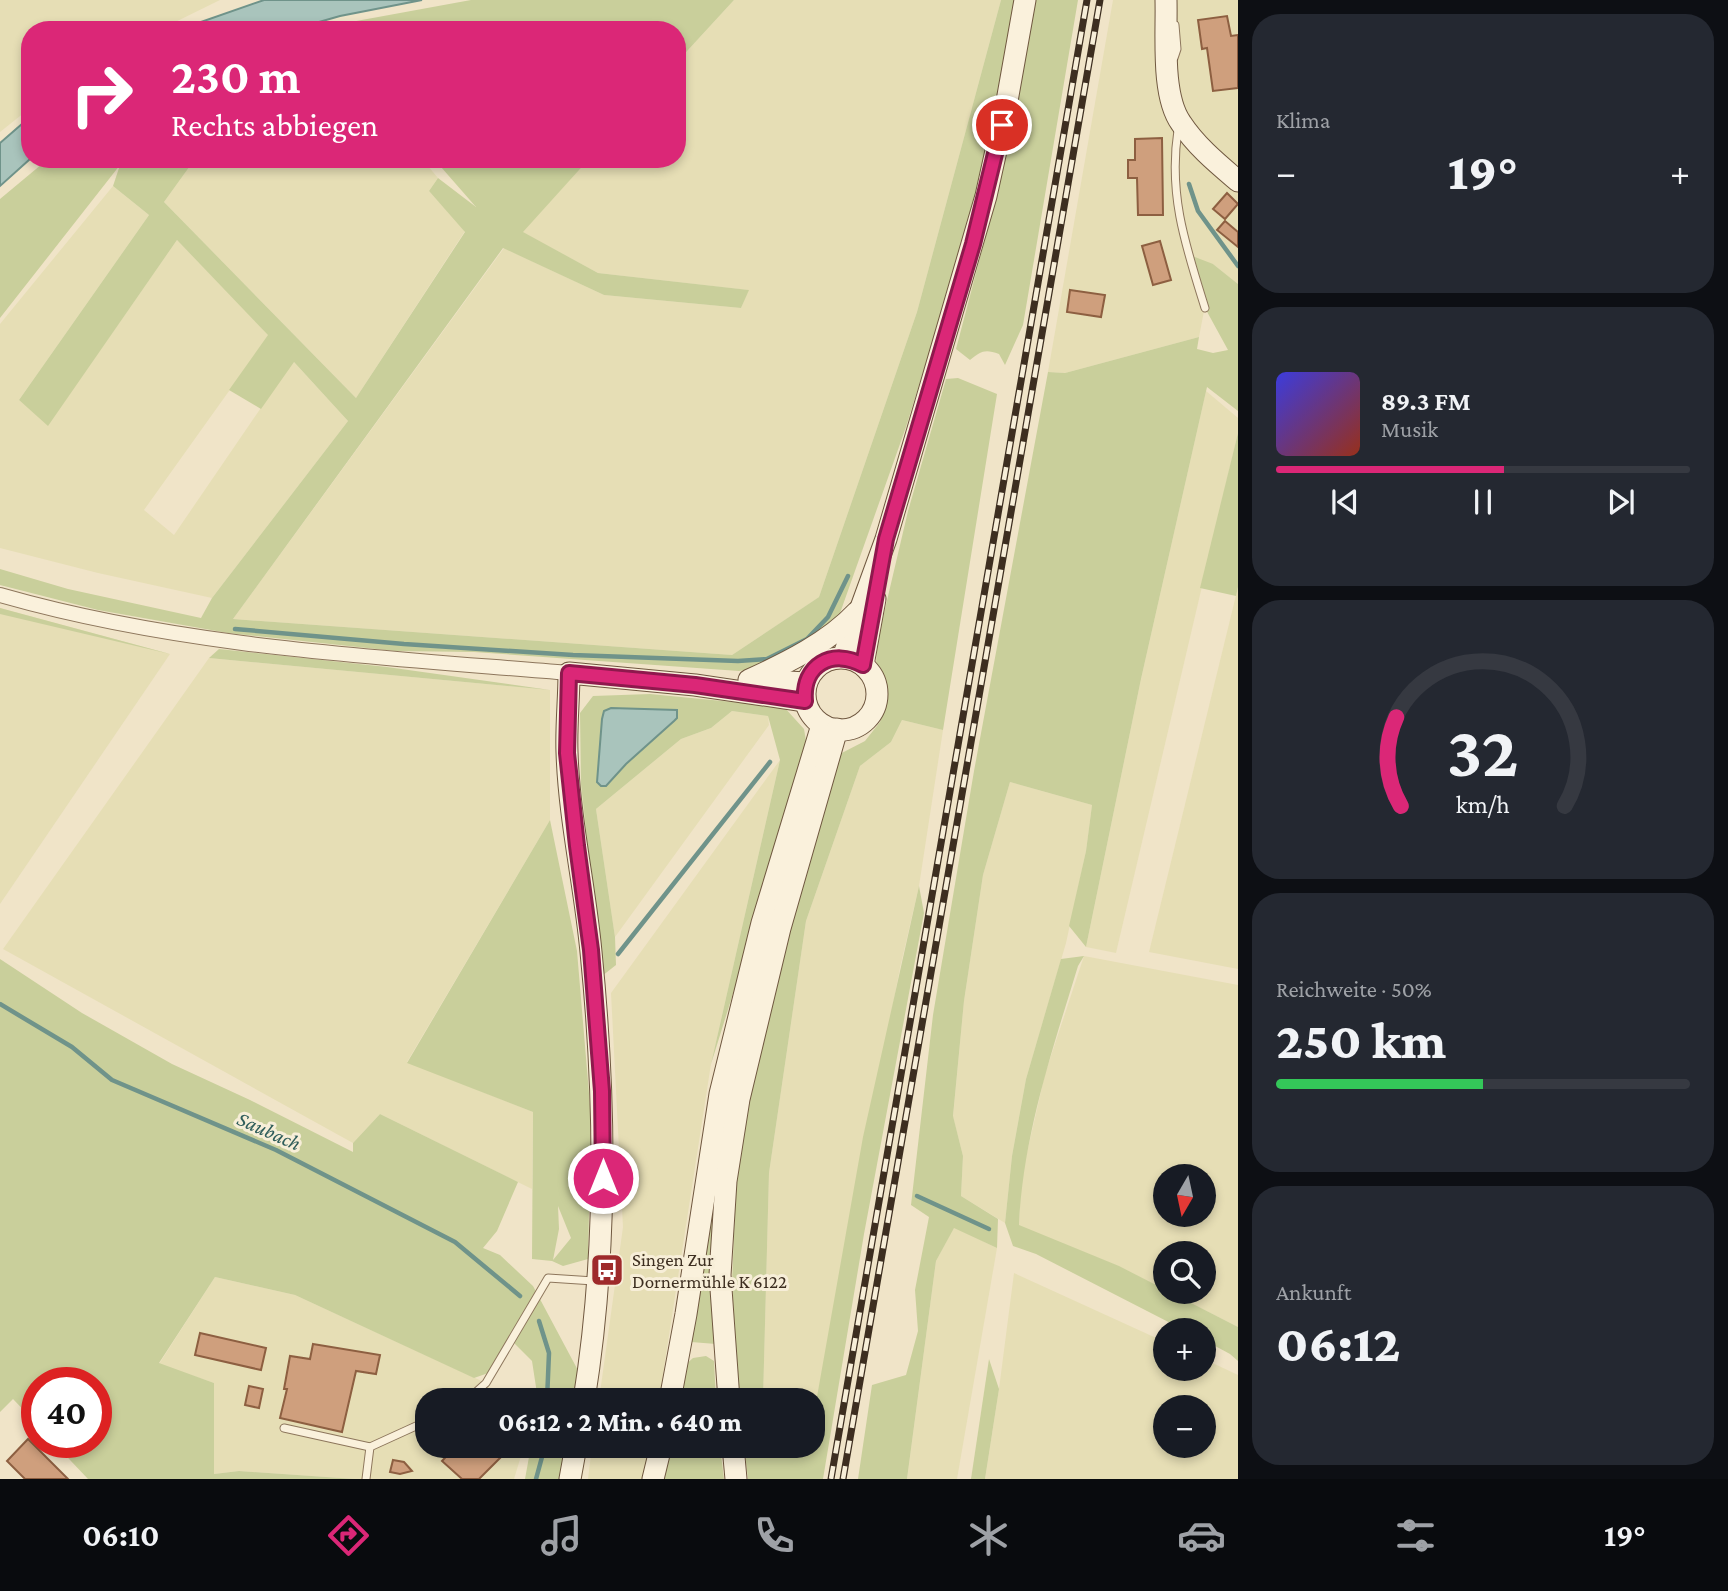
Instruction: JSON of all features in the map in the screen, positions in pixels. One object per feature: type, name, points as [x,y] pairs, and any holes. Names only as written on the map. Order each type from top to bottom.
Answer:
[{"type":"main road","points":[[853,661],[907,462],[986,196],[1026,0]]},
{"type":"main road","points":[[1163,10],[1171,99],[1180,122],[1208,155],[1238,181]]},
{"type":"main road","points":[[853,661],[861,608],[886,539]]},
{"type":"main road","points":[[749,680],[768,672],[843,627],[861,608]]},
{"type":"main road","points":[[828,660],[853,661],[869,671],[876,686],[876,703],[873,711],[861,723],[845,730],[830,727],[811,715],[806,692],[809,676],[828,660]]},
{"type":"main road","points":[[585,1388],[602,1226],[602,1091],[591,950],[567,753],[569,673],[806,692]]},
{"type":"main road","points":[[695,685],[749,680],[806,692]]},
{"type":"main road","points":[[672,1388],[720,1094],[762,923],[830,727]]},
{"type":"main road","points":[[728,1388],[720,1275],[726,1181],[739,1099],[830,727]]},
{"type":"main road","points":[[570,1479],[574,1458]]},
{"type":"main road","points":[[653,1479],[658,1458]]},
{"type":"main road","points":[[734,1458],[736,1479]]},
{"type":"street","points":[[0,595],[204,638],[308,651],[569,673]]},
{"type":"lane","points":[[1163,10],[1175,19],[1177,49],[1169,75]]},
{"type":"lane","points":[[1180,122],[1174,158],[1177,210],[1187,254],[1205,308]]},
{"type":"lane","points":[[480,1388],[486,1383],[548,1278],[598,1281]]},
{"type":"lane","points":[[284,1429],[370,1447],[415,1426]]},
{"type":"lane","points":[[366,1479],[370,1447]]},
{"type":"shaded area","points":[[0,0],[220,0],[177,21],[21,21],[21,115],[0,132]]},
{"type":"shaded area","points":[[734,0],[1001,0],[917,312],[819,597],[732,655],[233,619],[504,248],[604,295],[741,308],[748,290],[598,273],[522,232],[581,168],[686,168],[686,52]]},
{"type":"shaded area","points":[[1113,0],[1238,0],[1238,284],[1213,264],[1199,337],[1065,373],[1048,372]]},
{"type":"shaded area","points":[[189,168],[430,168],[438,178],[429,191],[465,231],[356,398],[164,202]]},
{"type":"shaded area","points":[[113,186],[149,215],[19,400],[48,425],[177,240],[269,335],[144,510],[174,535],[293,361],[348,421],[212,598],[0,548],[0,324]]},
{"type":"shaded area","points":[[1206,391],[1238,418],[1238,433],[1116,953],[1086,947],[1141,679]]},
{"type":"shaded area","points":[[1238,587],[1238,969],[1149,952]]},
{"type":"shaded area","points":[[0,608],[170,654],[0,904]]},
{"type":"shaded area","points":[[209,658],[550,690],[550,820],[407,1062],[533,1112],[532,1189],[380,1114],[353,1143],[3,949]]},
{"type":"shaded area","points":[[732,711],[768,716],[769,725],[615,937],[596,809],[681,739],[711,728]]},
{"type":"shaded area","points":[[902,720],[943,730],[919,886],[900,968],[819,1388],[763,1388],[769,1173],[806,921],[860,766],[891,742]]},
{"type":"shaded area","points":[[780,760],[711,1064],[661,1388],[601,1388],[623,1227],[611,993]]},
{"type":"shaded area","points":[[1010,782],[1092,805],[1086,851],[1066,943],[1026,1079],[1012,1156],[1005,1223],[961,1196],[963,1156],[953,1117],[964,1001],[983,875]]},
{"type":"shaded area","points":[[1084,956],[1238,985],[1238,1327],[1193,1304],[1216,1304],[1216,1241],[1153,1241],[1153,1284],[1118,1266],[1019,1226],[1021,1179],[1045,1074]]},
{"type":"shaded area","points":[[954,1227],[997,1248],[957,1479],[907,1479],[936,1261]]},
{"type":"shaded area","points":[[1014,1273],[1153,1337],[1153,1381],[1216,1381],[1216,1365],[1238,1375],[1238,1479],[985,1479]]},
{"type":"shaded area","points":[[215,1277],[295,1295],[486,1383],[490,1388],[415,1388],[415,1458],[520,1458],[514,1479],[355,1479],[239,1471],[214,1474],[214,1383],[159,1364]]},
{"type":"shaded area","points":[[591,1458],[650,1458],[647,1479],[588,1479]]},
{"type":"green space","points":[[471,0],[734,0],[686,52],[686,21],[356,21]]},
{"type":"green space","points":[[1001,0],[1019,0],[967,230],[906,427],[839,616],[817,638],[761,668],[739,671],[474,652],[395,651],[228,633],[98,610],[0,585],[0,569],[68,589],[201,618],[212,598],[348,421],[294,362],[261,409],[229,390],[268,335],[177,240],[48,426],[19,400],[149,215],[113,186],[119,168],[189,168],[164,202],[356,398],[465,232],[429,191],[438,178],[476,207],[442,168],[581,168],[523,232],[598,273],[749,290],[741,308],[604,295],[503,248],[233,619],[732,655],[819,597],[917,312]]},
{"type":"green space","points":[[1035,0],[1078,0],[1023,325],[1005,365],[999,354],[983,352],[970,360],[956,349],[1019,95]]},
{"type":"green space","points":[[37,168],[118,168],[0,318],[0,199]]},
{"type":"green space","points":[[1187,254],[1213,264],[1238,284],[1238,411],[1207,387],[1141,679],[1086,947],[1069,926],[1086,851],[1092,805],[1010,782],[983,875],[964,1001],[953,1116],[963,1156],[961,1196],[998,1219],[997,1248],[954,1228],[936,1261],[907,1479],[858,1479],[872,1385],[906,1375],[918,1331],[915,1290],[929,1217],[911,1205],[933,1015],[974,771],[1048,372],[1065,373],[1199,337],[1197,349],[1213,353],[1228,350],[1205,308]]},
{"type":"green space","points":[[958,378],[997,394],[943,730],[902,720],[891,742],[860,766],[806,921],[769,1173],[763,1388],[738,1388],[732,1284],[736,1184],[754,1065],[836,756],[865,741],[880,722],[887,697],[876,665],[877,643],[908,511],[946,379]]},
{"type":"green space","points":[[1238,433],[1238,587],[1236,596],[1200,588]]},
{"type":"green space","points":[[0,608],[170,654],[0,614]]},
{"type":"green space","points":[[219,649],[387,667],[550,690],[209,658]]},
{"type":"green space","points":[[650,694],[784,707],[804,729],[808,753],[711,1064],[780,760],[768,716],[732,711],[711,728],[681,739],[596,809],[615,937],[616,965],[602,976],[581,784],[580,713],[593,696]]},
{"type":"green space","points":[[550,820],[577,951],[591,1117],[588,1259],[563,1266],[552,1261],[532,1259],[533,1112],[407,1063]],"holes":[[[558,1206],[571,1238],[553,1260],[559,1229]]]},
{"type":"green space","points":[[919,886],[924,913],[864,1234],[823,1479],[748,1479],[745,1458],[825,1458],[825,1388],[819,1388],[863,1137]]},
{"type":"green space","points":[[1084,956],[1078,966],[1040,1094],[1026,1159],[1019,1225],[1119,1266],[1153,1283],[1153,1304],[1193,1304],[1238,1327],[1238,1361],[1216,1346],[1216,1318],[1161,1318],[1036,1254],[1013,1246],[1005,1223],[1012,1156],[1026,1079],[1061,959]]},
{"type":"green space","points":[[0,959],[82,1013],[172,1064],[353,1152],[353,1143],[380,1114],[518,1182],[497,1231],[483,1248],[500,1255],[533,1286],[581,1376],[578,1388],[536,1388],[532,1361],[511,1340],[494,1371],[474,1378],[295,1295],[215,1277],[159,1363],[214,1383],[214,1474],[239,1471],[355,1479],[88,1479],[68,1458],[112,1458],[112,1367],[21,1367],[21,1407],[13,1399],[0,1412]]},
{"type":"green space","points":[[715,1203],[716,1344],[691,1342],[709,1224]]},
{"type":"green space","points":[[706,1356],[714,1361],[715,1388],[680,1388],[684,1366],[693,1358]]},
{"type":"green space","points":[[989,1359],[999,1389],[985,1479],[971,1479]]},
{"type":"green space","points":[[529,1458],[563,1458],[559,1479],[525,1479]]},
{"type":"green space","points":[[666,1458],[721,1458],[724,1479],[662,1479]]},
{"type":"water","points":[[264,0],[422,0],[322,21],[204,21]]},
{"type":"water","points":[[21,125],[21,167],[0,186],[0,143]]},
{"type":"water","points":[[611,708],[677,710],[677,718],[606,786],[601,786],[597,782],[602,719],[604,711]]},
{"type":"building","points":[[1227,16],[1231,36],[1238,35],[1238,88],[1213,91],[1207,48],[1202,49],[1198,20]]},
{"type":"building","points":[[1162,138],[1163,215],[1138,215],[1137,178],[1128,178],[1128,160],[1135,160],[1135,139]]},
{"type":"building","points":[[1227,193],[1238,204],[1225,219],[1213,209]]},
{"type":"building","points":[[1225,221],[1238,232],[1238,247],[1217,230]]},
{"type":"building","points":[[1160,241],[1171,280],[1153,285],[1142,246]]},
{"type":"building","points":[[1070,290],[1105,295],[1101,317],[1067,312]]},
{"type":"building","points":[[200,1333],[266,1348],[261,1370],[195,1355]]},
{"type":"building","points":[[313,1344],[380,1355],[376,1374],[356,1371],[342,1432],[280,1418],[287,1389],[284,1389],[290,1356],[310,1359]]},
{"type":"building","points":[[249,1386],[263,1389],[259,1408],[245,1405]]},
{"type":"building","points":[[21,1446],[21,1458],[47,1458],[68,1479],[25,1479],[7,1461]]},
{"type":"building","points":[[445,1458],[500,1458],[479,1479],[462,1479],[442,1461]]},
{"type":"building","points":[[393,1460],[404,1462],[412,1471],[400,1474],[390,1472]]},
{"type":"waterway","points":[[1189,184],[1198,211],[1238,266]]},
{"type":"waterway","points":[[235,629],[573,655],[738,661],[767,659],[807,639],[828,617],[848,576]]},
{"type":"waterway","points":[[618,954],[770,762]]},
{"type":"waterway","name":"Saubach","points":[[0,1004],[72,1047],[112,1080],[276,1150],[455,1242],[520,1296]]},
{"type":"waterway","points":[[917,1196],[989,1229]]},
{"type":"waterway","name":"Saubach","points":[[539,1321],[549,1353],[548,1388]]},
{"type":"waterway","name":"Saubach","points":[[536,1479],[542,1458]]},
{"type":"railway","points":[[831,1479],[1087,0]]},
{"type":"railway","points":[[843,1479],[1100,0]]},
{"type":"place","name":"Singen Zur Dornermühle K 6122","points":[[607,1270]]},
{"type":"route","points":[[603,1178],[602,1091],[591,950],[567,753],[569,673],[695,685],[805,701],[806,683],[820,664],[844,657],[863,665],[886,539],[973,244],[1002,125]]}]
